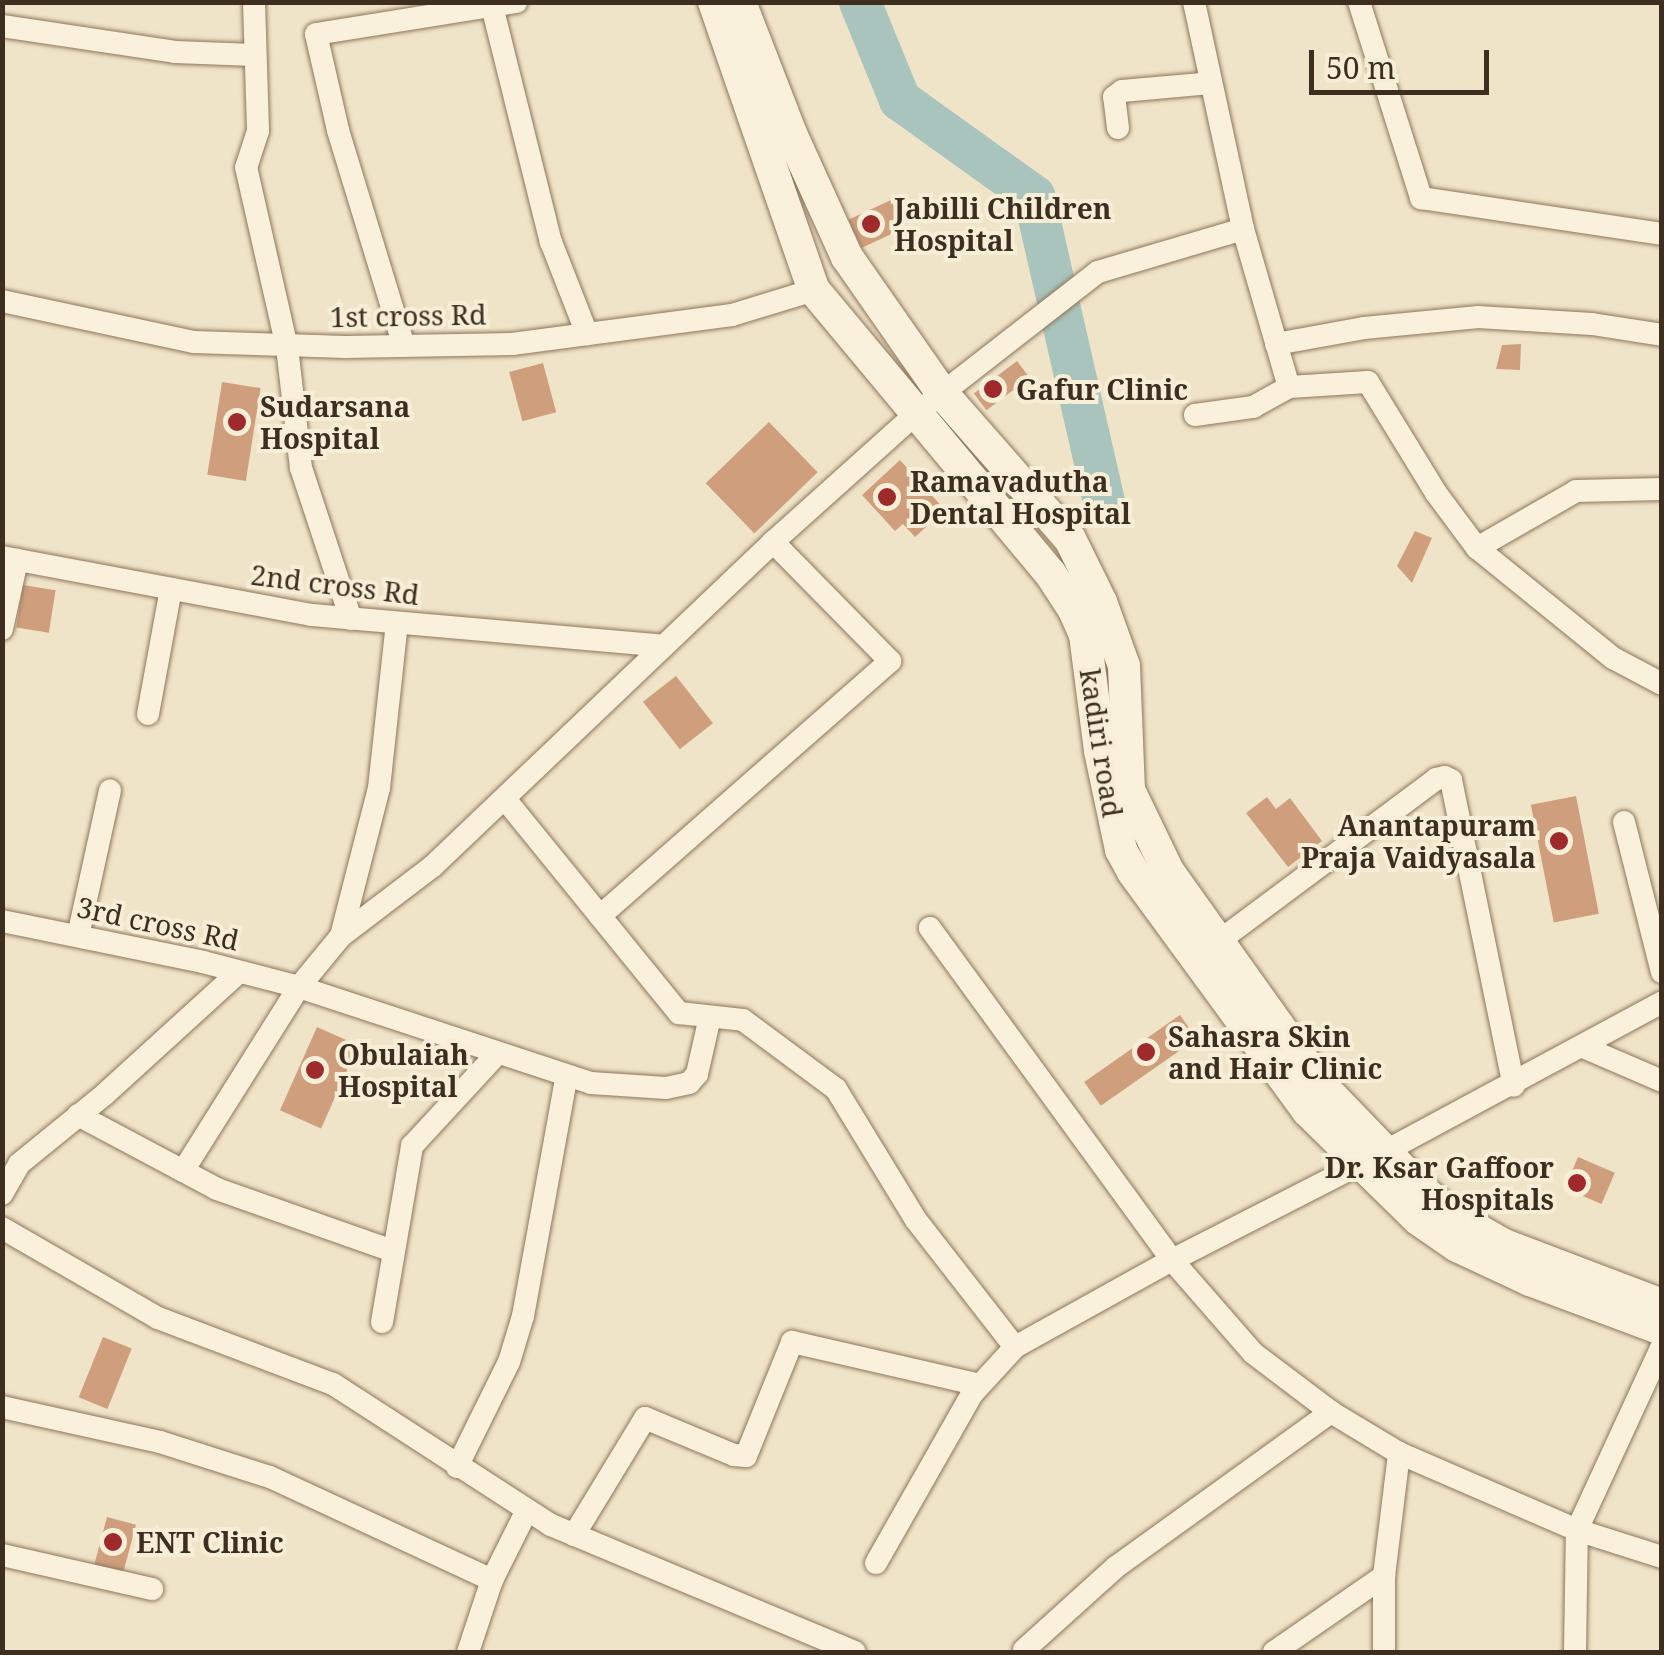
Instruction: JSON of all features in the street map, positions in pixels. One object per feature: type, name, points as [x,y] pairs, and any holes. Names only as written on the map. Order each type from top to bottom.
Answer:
[{"type":"main road","name":"kadiri road","points":[[714,2],[814,290],[1070,538],[1101,602],[1124,666],[1129,790],[1159,858],[1372,1158],[1418,1219],[1457,1246],[1530,1280],[1662,1329]]},
{"type":"main road","points":[[740,2],[807,172],[847,257],[930,402]]},
{"type":"main road","name":"kadiri road","points":[[930,402],[1050,574],[1085,635],[1100,751],[1120,850],[1308,1111],[1450,1214],[1504,1246],[1662,1304]]},
{"type":"street","points":[[254,2],[258,131],[246,168],[287,348],[301,468],[351,619]]},
{"type":"street","points":[[403,343],[338,130],[316,34],[516,2]]},
{"type":"street","points":[[1194,2],[1243,229],[1288,388]]},
{"type":"street","points":[[1359,2],[1421,198],[1662,234]]},
{"type":"street","points":[[492,4],[551,242],[587,334]]},
{"type":"street","points":[[2,26],[174,52],[254,55]]},
{"type":"street","points":[[1118,128],[1114,97],[1122,91],[1210,83]]},
{"type":"street","points":[[183,1171],[299,987],[340,936],[433,866],[773,542],[930,402],[1098,272],[1243,229]]},
{"type":"street","name":"1st cross Rd","points":[[2,301],[194,342],[287,348],[512,344],[732,315],[814,290]]},
{"type":"street","points":[[1276,344],[1364,328],[1478,316],[1592,324],[1662,335]]},
{"type":"street","points":[[1195,415],[1252,407],[1288,388],[1368,382],[1436,492],[1477,548],[1613,658],[1662,684]]},
{"type":"street","points":[[1477,548],[1576,491],[1662,490]]},
{"type":"street","points":[[600,916],[890,662],[773,542]]},
{"type":"street","points":[[2,629],[10,559]]},
{"type":"street","name":"2nd cross Rd","points":[[10,559],[351,619],[664,646]]},
{"type":"street","points":[[148,714],[171,588]]},
{"type":"street","points":[[340,936],[379,788],[397,623]]},
{"type":"street","points":[[1220,941],[1436,779],[1452,780],[1514,1086]]},
{"type":"street","points":[[78,936],[110,790]]},
{"type":"street","points":[[504,799],[679,1013],[743,1020],[836,1089],[916,1220],[1015,1348]]},
{"type":"street","points":[[1624,822],[1662,972]]},
{"type":"street","name":"3rd cross Rd","points":[[2,921],[299,987],[566,1079],[680,1087],[697,1074],[710,1017]]},
{"type":"street","points":[[930,928],[1172,1260],[1253,1353],[1331,1412],[1399,1453],[1577,1530],[1662,1557]]},
{"type":"street","points":[[6,1181],[19,1164],[240,972]]},
{"type":"street","points":[[876,1564],[978,1385],[1015,1348],[1172,1260],[1514,1086],[1662,1002]]},
{"type":"street","points":[[1582,1047],[1662,1081]]},
{"type":"street","points":[[382,1322],[412,1146],[496,1055]]},
{"type":"street","points":[[458,1467],[509,1362],[523,1316],[566,1079]]},
{"type":"street","points":[[78,1116],[218,1189],[394,1252]]},
{"type":"street","points":[[2,1228],[158,1318],[333,1384],[522,1510],[855,1652]]},
{"type":"street","points":[[574,1535],[646,1418],[734,1455],[746,1456],[792,1342],[978,1385]]},
{"type":"street","points":[[1575,1652],[1577,1530],[1662,1346]]},
{"type":"street","points":[[2,1407],[160,1442],[270,1478],[492,1580]]},
{"type":"street","points":[[1024,1650],[1116,1568],[1331,1412]]},
{"type":"street","points":[[1384,1652],[1384,1576],[1399,1453]]},
{"type":"street","points":[[468,1652],[492,1580],[522,1510]]},
{"type":"street","points":[[2,1556],[152,1589]]},
{"type":"street","points":[[1274,1652],[1384,1576]]},
{"type":"building","points":[[891,200],[904,228],[862,248],[848,220]]},
{"type":"building","points":[[1521,344],[1520,370],[1496,369],[1502,345]]},
{"type":"building","points":[[1017,361],[1030,378],[987,410],[974,393]]},
{"type":"building","points":[[543,363],[556,412],[522,421],[509,372]]},
{"type":"building","points":[[222,382],[261,388],[246,481],[207,475]]},
{"type":"building","points":[[769,422],[818,472],[754,533],[706,483]]},
{"type":"building","points":[[900,460],[945,510],[915,537],[903,524],[895,531],[862,495]]},
{"type":"building","points":[[1415,531],[1432,538],[1412,583],[1397,566]]},
{"type":"building","points":[[23,585],[56,590],[49,633],[16,627]]},
{"type":"building","points":[[676,676],[713,723],[680,749],[643,702]]},
{"type":"building","points":[[1576,796],[1599,914],[1554,923],[1531,805]]},
{"type":"building","points":[[1267,797],[1276,809],[1290,798],[1322,841],[1288,867],[1246,813]]},
{"type":"building","points":[[1180,1015],[1197,1039],[1101,1106],[1084,1082]]},
{"type":"building","points":[[317,1027],[358,1045],[321,1128],[280,1110]]},
{"type":"building","points":[[1578,1157],[1615,1173],[1602,1204],[1565,1188]]},
{"type":"building","points":[[103,1337],[132,1349],[107,1409],[79,1397]]},
{"type":"building","points":[[107,1517],[136,1525],[123,1575],[94,1567]]},
{"type":"waterway","points":[[860,2],[900,100],[1034,196],[1104,501]]},
{"type":"place","name":"Jabilli Children Hospital","points":[[871,224]]},
{"type":"place","name":"Gafur Clinic","points":[[993,389]]},
{"type":"place","name":"Sudarsana Hospital","points":[[237,422]]},
{"type":"place","name":"Ramavadutha Dental Hospital","points":[[887,497]]},
{"type":"place","name":"Anantapuram Praja Vaidyasala","points":[[1559,841]]},
{"type":"place","name":"Sahasra Skin and Hair Clinic","points":[[1146,1052]]},
{"type":"place","name":"Obulaiah Hospital","points":[[315,1070]]},
{"type":"place","name":"Dr. Ksar Gaffoor Hospitals","points":[[1577,1183]]},
{"type":"place","name":"ENT Clinic","points":[[113,1542]]}]
